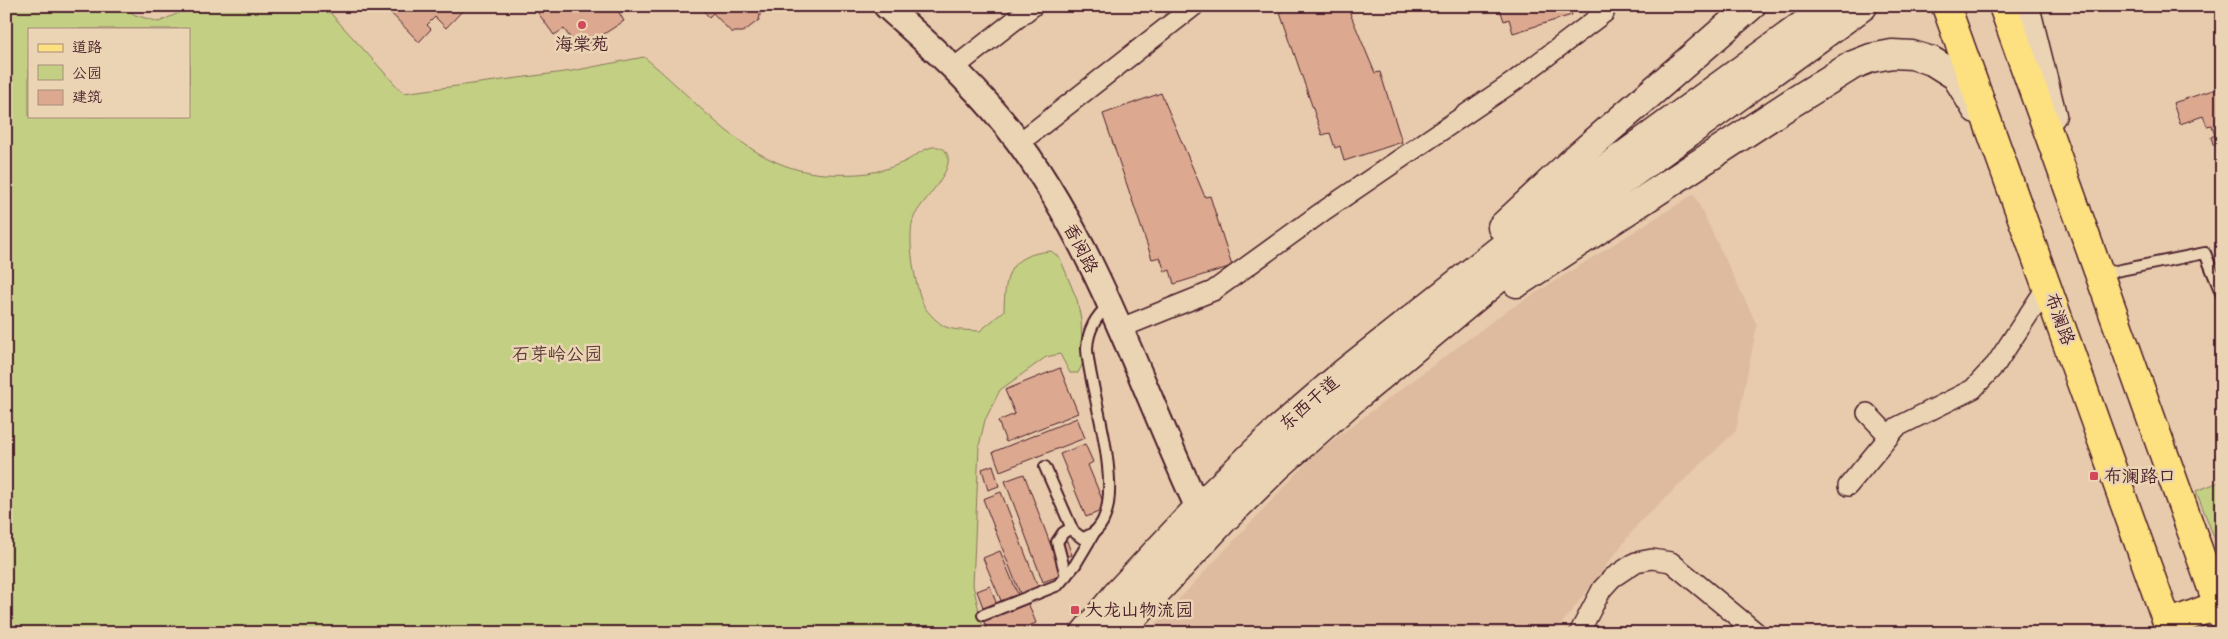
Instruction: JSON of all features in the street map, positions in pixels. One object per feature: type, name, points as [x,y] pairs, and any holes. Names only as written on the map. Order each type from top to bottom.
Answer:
[{"type":"main road","points":[[1351,384],[1575,160],[1751,6]]},
{"type":"main road","points":[[1565,210],[1829,6]]},
{"type":"main road","points":[[1565,210],[1863,6]]},
{"type":"main road","name":"布澜路","points":[[1946,6],[2170,628]]},
{"type":"main road","points":[[2003,6],[2220,610],[2170,628]]},
{"type":"main road","points":[[2025,6],[2072,196]]},
{"type":"main road","points":[[1351,384],[1790,104],[1853,65],[1871,58],[1892,54],[1912,55],[1932,61],[1956,76],[1972,100],[2021,210]]},
{"type":"main road","name":"东西干道","points":[[1085,633],[1119,592],[1198,508],[1277,430],[1351,384],[1565,210]]},
{"type":"main road","name":"东西干道","points":[[1118,633],[1210,533],[1278,466],[1351,384]]},
{"type":"street","name":"香阅路","points":[[886,6],[955,67],[1019,143],[1050,190],[1110,304],[1210,533]]},
{"type":"street","points":[[955,67],[1033,6]]},
{"type":"street","points":[[1019,143],[1194,6]]},
{"type":"street","points":[[1121,328],[1213,291],[1322,212],[1513,82],[1604,13],[1602,6]]},
{"type":"street","points":[[1848,486],[1897,427],[1973,390],[1996,364],[2048,286]]},
{"type":"street","points":[[1867,412],[1889,436]]},
{"type":"street","points":[[1579,633],[1602,589],[1612,578],[1636,562],[1652,559],[1670,562],[1757,633]]},
{"type":"lane","points":[[2100,274],[2206,253],[2222,295]]},
{"type":"lane","points":[[983,615],[1058,585],[1095,532],[1107,508],[1110,495],[1107,463],[1087,349],[1094,321],[1110,304]]},
{"type":"lane","points":[[1045,467],[1071,528],[1076,535],[1082,538],[1095,532]]},
{"type":"lane","points":[[1066,576],[1057,542],[1063,533],[1071,528]]},
{"type":"shaded area","points":[[1694,194],[1757,325],[1736,431],[1638,524],[1555,633],[1147,633],[1318,451],[1502,314]]},
{"type":"green space","name":"石芽岭公园","points":[[6,6],[123,6],[135,15],[159,22],[194,6],[324,6],[403,93],[572,71],[644,57],[705,112],[748,147],[772,160],[797,169],[825,174],[876,172],[895,166],[930,148],[942,148],[946,152],[948,159],[947,167],[943,176],[914,217],[911,236],[915,275],[921,298],[928,312],[943,326],[980,331],[1004,311],[1006,286],[1012,268],[1026,257],[1051,251],[1060,258],[1077,300],[1081,320],[1083,363],[1078,373],[1070,373],[1060,354],[1046,357],[1000,390],[985,420],[979,446],[973,585],[984,633],[6,633]]},
{"type":"green space","points":[[2222,481],[2222,557],[2196,491]]},
{"type":"building","points":[[384,6],[467,6],[446,28],[435,17],[427,25],[431,29],[419,42]]},
{"type":"building","name":"海棠苑","points":[[533,6],[615,6],[624,21],[579,50],[564,29],[554,35]]},
{"type":"building","points":[[699,6],[759,6],[761,9],[759,20],[743,32],[731,32],[713,13],[709,17]]},
{"type":"building","points":[[1278,6],[1347,6],[1375,73],[1380,72],[1402,142],[1344,161],[1340,146],[1335,148],[1330,133],[1322,135]]},
{"type":"building","points":[[1499,6],[1569,6],[1572,15],[1513,33],[1509,19],[1504,21]]},
{"type":"building","points":[[2222,87],[2222,150],[2213,144],[2211,137],[2215,135],[2212,125],[2207,126],[2203,116],[2180,124],[2173,103]]},
{"type":"building","points":[[1161,93],[1205,197],[1210,196],[1232,266],[1174,284],[1170,270],[1165,272],[1160,257],[1152,259],[1103,114]]},
{"type":"building","points":[[1060,368],[1078,413],[1006,442],[998,421],[1015,414],[1005,390]]},
{"type":"building","points":[[1077,418],[1085,438],[1000,471],[993,452]]},
{"type":"building","points":[[1085,444],[1093,462],[1088,465],[1106,509],[1086,517],[1060,454]]},
{"type":"building","points":[[993,465],[999,486],[988,490],[982,469]]},
{"type":"building","points":[[1024,474],[1062,575],[1043,582],[1005,481]]},
{"type":"building","points":[[1001,492],[1039,589],[1021,596],[983,499]]},
{"type":"building","points":[[1067,541],[1072,555],[1066,557],[1060,543]]},
{"type":"building","points":[[1000,551],[1019,597],[1002,603],[983,558]]},
{"type":"building","points":[[990,586],[997,605],[984,610],[977,591]]},
{"type":"building","points":[[1027,600],[1036,623],[1012,633],[988,633],[982,617]]},
{"type":"place","name":"海棠苑","points":[[582,25]]},
{"type":"place","name":"布澜路口","points":[[2094,476]]},
{"type":"place","name":"大龙山物流园","points":[[1075,610]]}]
